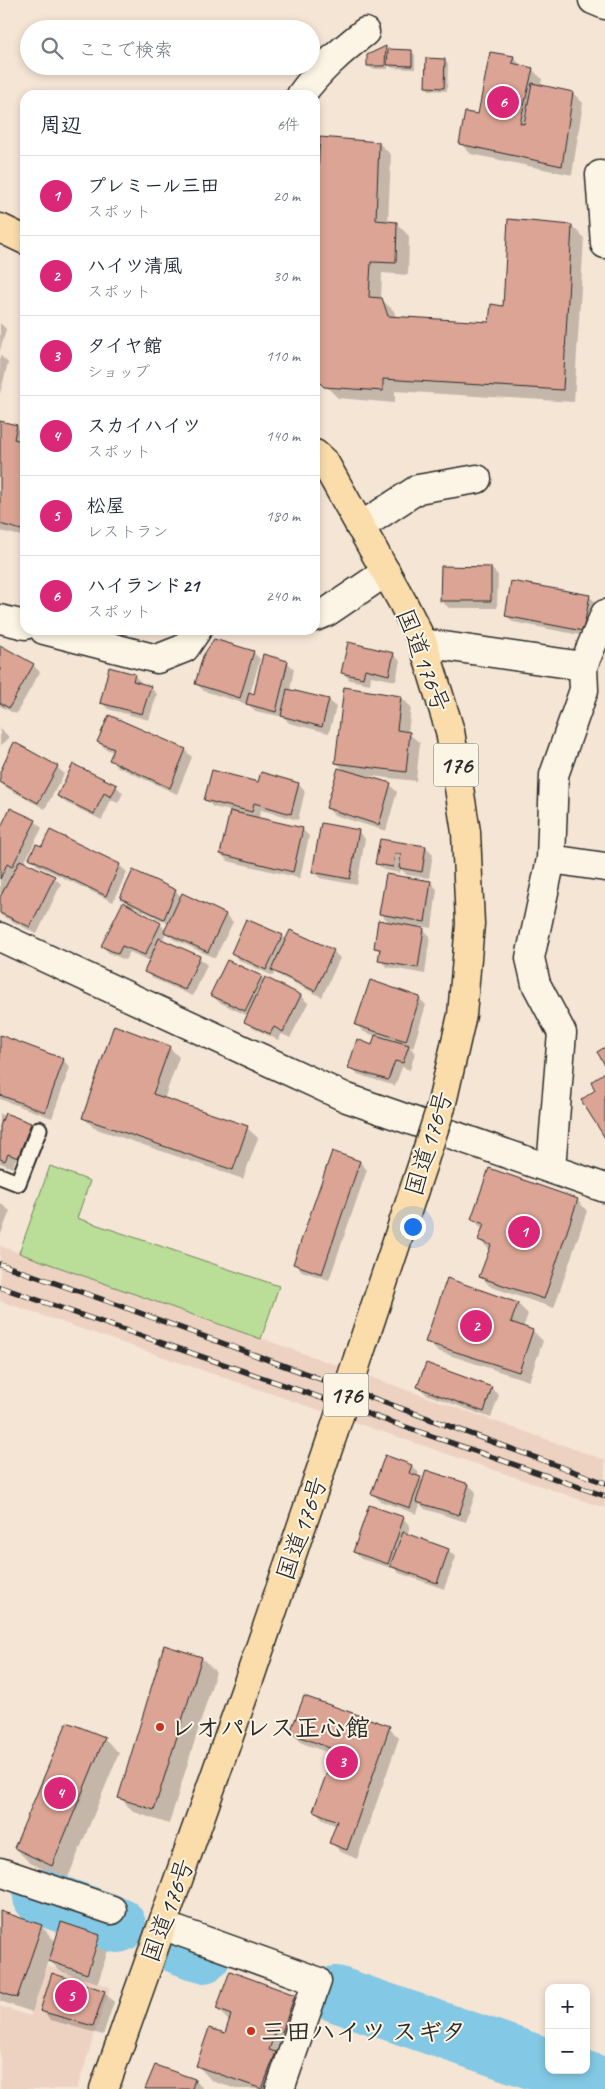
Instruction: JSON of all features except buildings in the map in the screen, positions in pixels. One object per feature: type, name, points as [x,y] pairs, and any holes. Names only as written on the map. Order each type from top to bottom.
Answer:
[{"type":"highway","points":[[0,228],[20,238]]},
{"type":"highway","name":"国道176号","points":[[104,2089],[247,1687],[333,1434],[441,1107],[462,1015],[470,924],[466,832],[450,731],[423,643],[386,572],[325,463],[320,458]]},
{"type":"street","points":[[593,0],[605,5]]},
{"type":"street","points":[[320,70],[365,32]]},
{"type":"street","points":[[305,90],[315,75]]},
{"type":"street","points":[[600,174],[605,244]]},
{"type":"street","points":[[360,527],[418,489],[477,479]]},
{"type":"street","points":[[320,615],[386,572]]},
{"type":"street","points":[[551,1168],[562,1033],[536,984],[530,958],[550,859],[554,774],[584,690],[583,666],[605,614]]},
{"type":"street","points":[[0,619],[20,624]]},
{"type":"street","points":[[63,635],[157,659],[185,648],[194,635]]},
{"type":"street","points":[[423,643],[583,666]]},
{"type":"street","points":[[550,859],[605,867]]},
{"type":"street","points":[[0,937],[347,1098],[605,1188]]},
{"type":"street","points":[[0,1872],[112,1910]]},
{"type":"street","points":[[178,1931],[317,1981],[280,2089]]},
{"type":"lane","points":[[0,1176],[18,1183],[39,1128]]},
{"type":"shaded area","points":[[0,1246],[605,1460],[605,1508],[0,1301]]},
{"type":"shaded area","points":[[48,1966],[110,1987],[77,2089],[0,2089],[0,2006],[30,2016]]},
{"type":"green space","points":[[50,1166],[90,1181],[77,1218],[279,1286],[261,1339],[19,1253]]},
{"type":"waterway","points":[[41,1897],[118,1925]]},
{"type":"waterway","points":[[176,1945],[203,1955]]},
{"type":"waterway","points":[[336,1994],[545,2066]]},
{"type":"waterway","points":[[570,2074],[605,2086]]},
{"type":"railway","points":[[0,1264],[107,1301],[605,1483]]},
{"type":"railway","points":[[0,1287],[605,1496]]},
{"type":"place","name":"ハイランド21","points":[[503,102]]},
{"type":"place","name":"プレミール三田","points":[[524,1232]]},
{"type":"place","name":"ハイツ清風","points":[[476,1326]]},
{"type":"place","name":"レオパレス正心館","points":[[160,1727]]},
{"type":"place","name":"タイヤ館","points":[[342,1762]]},
{"type":"place","name":"スカイハイツ","points":[[60,1793]]},
{"type":"place","name":"松屋","points":[[71,1996]]},
{"type":"place","name":"三田ハイツ スギタ","points":[[251,2031]]}]
